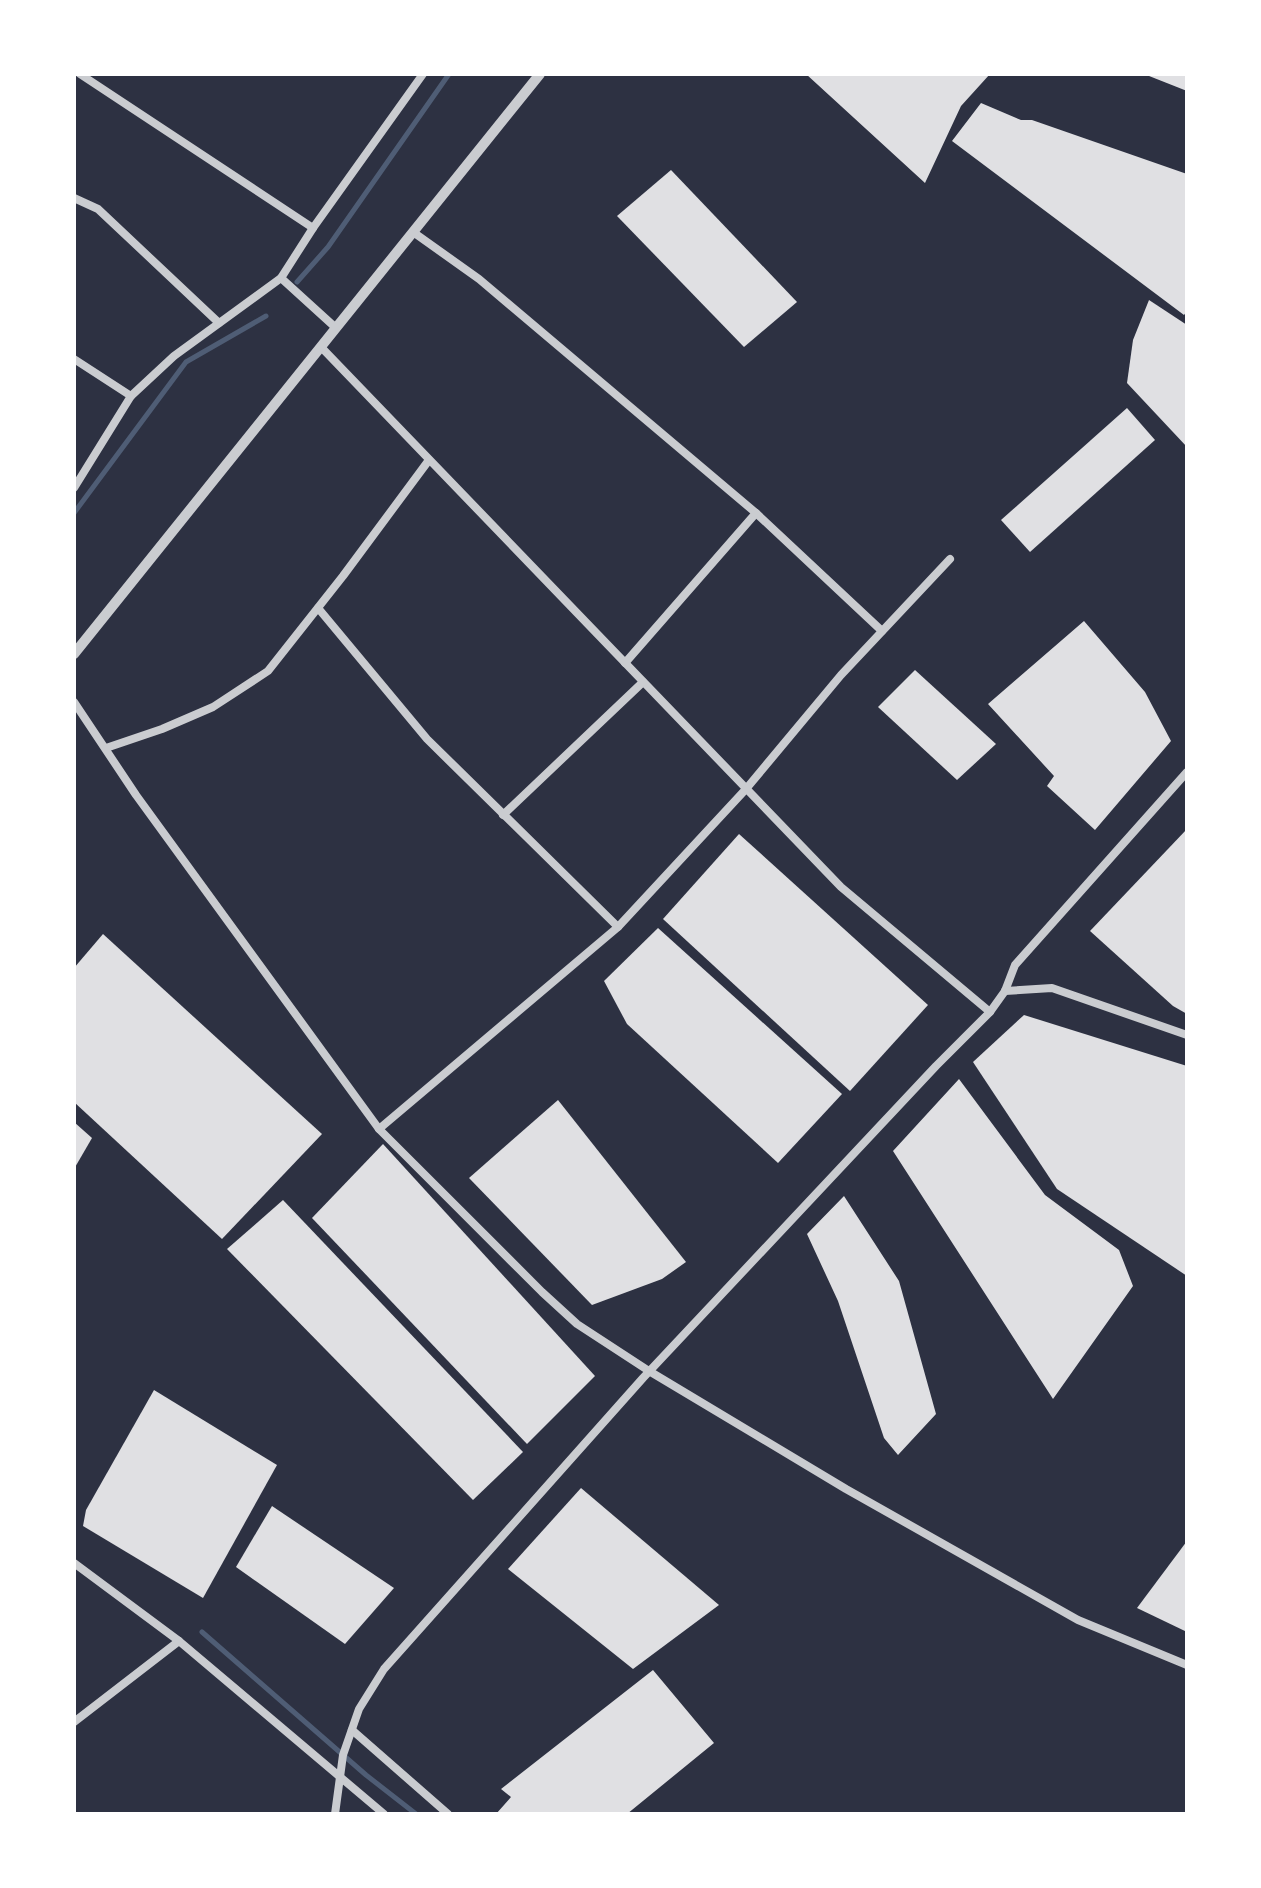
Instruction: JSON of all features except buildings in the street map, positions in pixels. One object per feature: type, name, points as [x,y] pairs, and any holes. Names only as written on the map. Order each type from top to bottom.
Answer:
[{"type":"street","points":[[80,74],[313,228]]},
{"type":"street","points":[[74,488],[131,396],[174,356],[281,278],[423,74]]},
{"type":"street","points":[[74,654],[540,74]]},
{"type":"street","points":[[74,198],[98,209],[219,323]]},
{"type":"street","points":[[413,232],[479,279],[756,513],[882,631]]},
{"type":"street","points":[[281,278],[336,328]]},
{"type":"street","points":[[321,347],[841,887],[990,1012]]},
{"type":"street","points":[[74,359],[131,396]]},
{"type":"street","points":[[106,748],[213,707],[268,671],[429,460]]},
{"type":"street","points":[[625,663],[756,513]]},
{"type":"street","points":[[379,1129],[618,927],[746,789],[841,675],[950,559]]},
{"type":"street","points":[[318,608],[427,739],[618,927]]},
{"type":"street","points":[[503,815],[643,682]]},
{"type":"street","points":[[74,702],[136,795],[379,1129],[577,1324],[649,1371],[846,1489],[1078,1620],[1187,1665]]},
{"type":"street","points":[[335,1814],[343,1755],[359,1709],[384,1669],[649,1371],[990,1012],[1005,991],[1015,965],[1187,772]]},
{"type":"street","points":[[1005,991],[1052,988],[1187,1035]]},
{"type":"street","points":[[74,1563],[179,1641],[384,1814]]},
{"type":"street","points":[[74,1722],[179,1641]]},
{"type":"street","points":[[352,1730],[448,1814]]},
{"type":"waterway","points":[[297,282],[328,247],[449,74]]},
{"type":"waterway","points":[[74,513],[186,362],[266,316]]},
{"type":"waterway","points":[[202,1632],[366,1775],[416,1814]]}]
